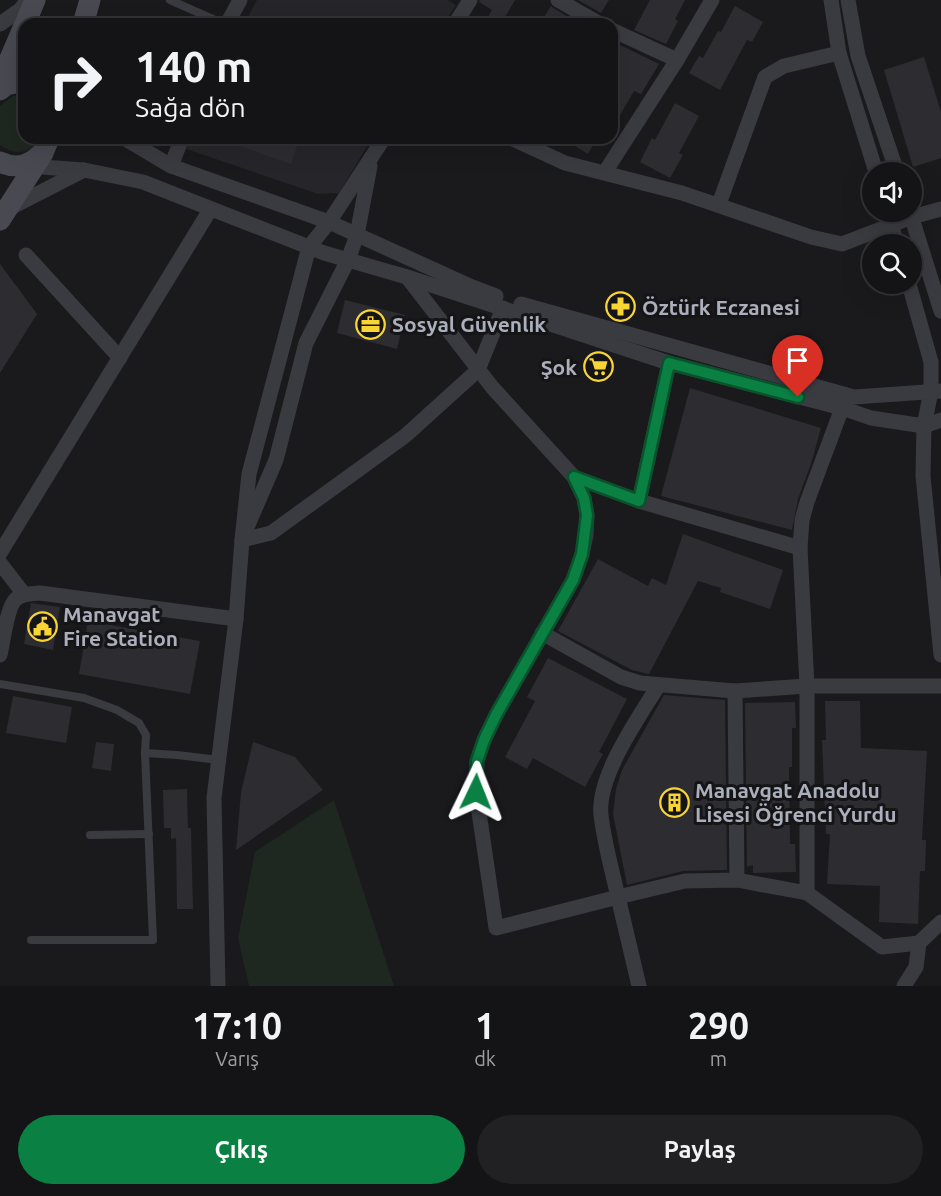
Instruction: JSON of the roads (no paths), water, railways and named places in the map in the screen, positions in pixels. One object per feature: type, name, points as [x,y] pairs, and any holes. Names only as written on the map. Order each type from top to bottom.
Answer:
[{"type":"main road","points":[[27,18],[35,0]]},
{"type":"main road","points":[[85,18],[90,0]]},
{"type":"main road","points":[[0,82],[18,39]]},
{"type":"main road","points":[[0,90],[6,85],[18,82]]},
{"type":"main road","points":[[3,215],[28,157]]},
{"type":"street","points":[[0,24],[20,10],[28,0]]},
{"type":"street","points":[[230,18],[240,0]]},
{"type":"street","points":[[459,18],[470,0]]},
{"type":"street","points":[[558,0],[590,18]]},
{"type":"street","points":[[606,172],[712,0]]},
{"type":"street","points":[[831,0],[839,53],[873,162]]},
{"type":"street","points":[[848,0],[858,56],[894,162]]},
{"type":"street","points":[[618,33],[677,60]]},
{"type":"street","points":[[718,204],[765,77],[784,66],[839,53]]},
{"type":"street","points":[[133,144],[171,166],[329,222],[470,286],[514,302],[854,397],[936,391]]},
{"type":"street","points":[[138,144],[147,153]]},
{"type":"street","points":[[171,166],[180,144]]},
{"type":"street","points":[[218,986],[214,798],[236,619],[249,474],[309,247],[329,222],[380,144]]},
{"type":"street","points":[[524,144],[565,163],[606,172],[718,204],[811,237],[842,244],[884,222]]},
{"type":"street","points":[[28,157],[143,182],[309,247],[669,363],[842,408],[871,418],[924,426],[941,420]]},
{"type":"street","points":[[242,540],[276,460],[306,343],[348,260],[357,235],[372,157]]},
{"type":"street","points":[[3,215],[84,170]]},
{"type":"street","points":[[922,212],[941,209]]},
{"type":"street","points":[[0,553],[210,210]]},
{"type":"street","points":[[913,222],[941,311]]},
{"type":"street","points":[[26,255],[120,357]]},
{"type":"street","points":[[407,277],[478,370],[574,477],[584,498],[587,515],[584,544],[573,580],[496,715],[477,761],[476,792],[496,928],[685,881],[737,880],[807,893],[882,947],[919,944]]},
{"type":"street","points":[[912,294],[931,362],[936,391],[924,426],[923,476],[941,654]]},
{"type":"street","points":[[242,540],[271,533],[405,436],[478,370],[503,308]]},
{"type":"street","points":[[639,501],[669,363]]},
{"type":"street","points":[[807,893],[807,686],[800,548],[802,520],[842,408]]},
{"type":"street","points":[[574,477],[639,501],[800,548]]},
{"type":"street","points":[[0,562],[24,594]]},
{"type":"street","points":[[941,582],[941,654]]},
{"type":"street","points":[[0,655],[9,610],[14,600],[24,594],[40,593],[236,619]]},
{"type":"street","points":[[542,633],[621,677],[658,686],[735,691],[807,686],[941,686]]},
{"type":"street","points":[[639,986],[600,813],[605,783],[616,756],[658,686]]},
{"type":"street","points":[[735,691],[737,880]]},
{"type":"street","points":[[904,986],[916,967],[919,944],[941,922]]},
{"type":"lane","points":[[170,0],[212,18]]},
{"type":"lane","points":[[0,684],[84,698],[117,710],[140,723],[146,735],[153,940],[31,940]]},
{"type":"lane","points":[[145,753],[219,760]]},
{"type":"lane","points":[[90,835],[149,834]]},
{"type":"place","name":"Öztürk Eczanesi","points":[[621,307]]},
{"type":"place","name":"Sosyal Güvenlik","points":[[371,324]]},
{"type":"place","name":"Şok","points":[[598,367]]},
{"type":"place","name":"Manavgat Fire Station","points":[[42,626]]},
{"type":"place","name":"Manavgat Anadolu Lisesi Öğrenci Yurdu","points":[[674,802]]}]
